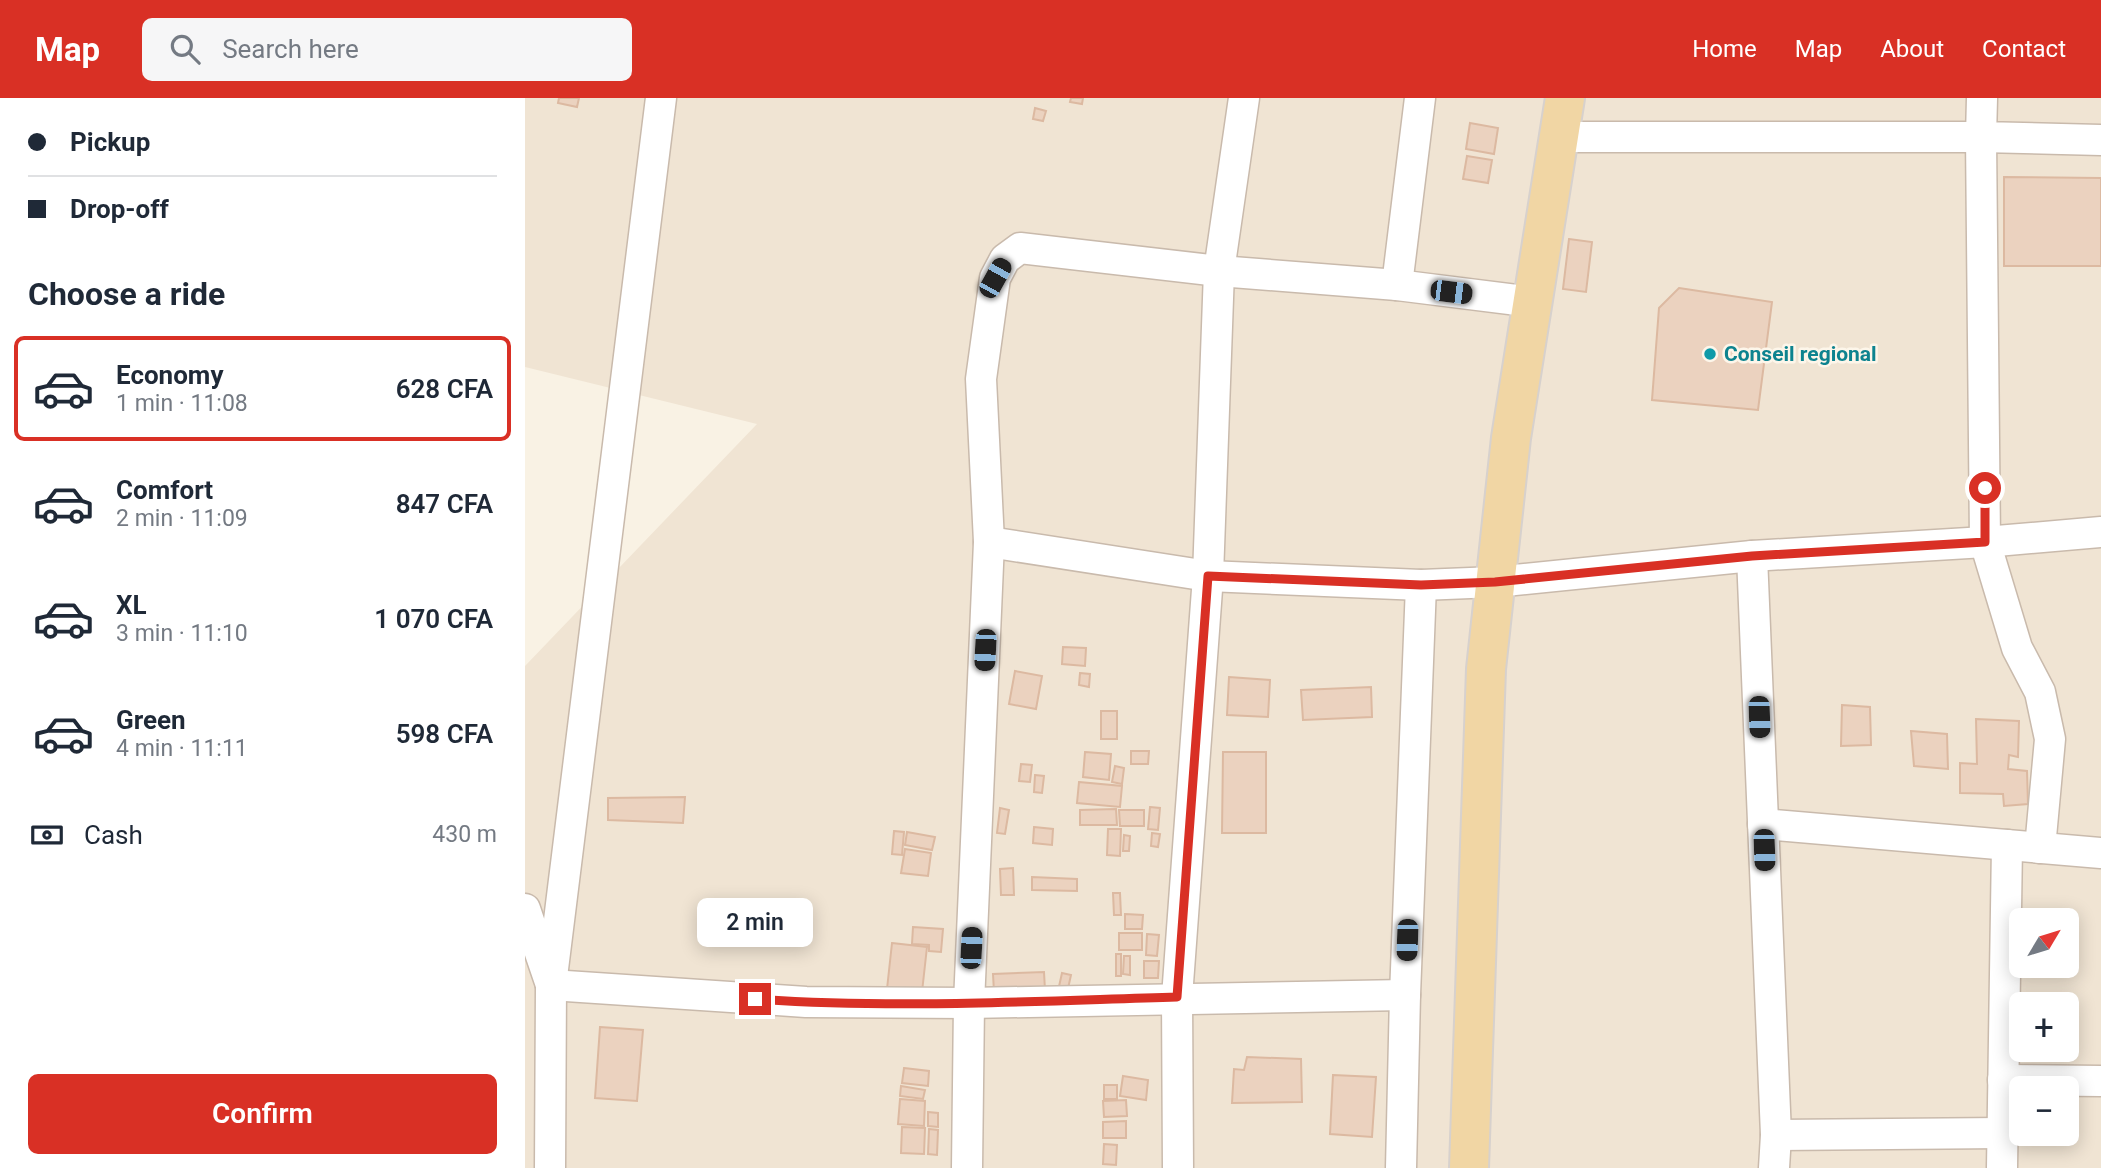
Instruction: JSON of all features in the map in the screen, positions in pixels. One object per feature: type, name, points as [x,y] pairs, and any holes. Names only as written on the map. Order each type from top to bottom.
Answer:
[{"type":"main road","points":[[1469,1168],[1486,669],[1511,438],[1565,98]]},
{"type":"street","points":[[542,1162],[551,985],[661,98]]},
{"type":"street","points":[[1178,1168],[1177,997],[1208,576],[1219,271],[1244,98]]},
{"type":"street","points":[[1397,285],[1420,98]]},
{"type":"street","points":[[1982,98],[1985,542],[2017,648],[2040,692],[2050,739],[2040,848]]},
{"type":"street","points":[[1559,137],[1981,137],[2101,140]]},
{"type":"street","points":[[967,1168],[969,1003],[989,542],[981,379],[995,278],[1005,259],[1020,248],[1219,271],[1397,285],[1533,302]]},
{"type":"street","points":[[989,542],[1208,576],[1421,585],[1495,582],[1752,556],[2101,532]]},
{"type":"street","points":[[1752,556],[1776,1135],[1774,1168]]},
{"type":"street","points":[[1401,1168],[1421,585]]},
{"type":"street","points":[[1763,824],[2101,853]]},
{"type":"street","points":[[2002,1168],[2007,845]]},
{"type":"street","points":[[525,909],[551,985]]},
{"type":"street","points":[[551,985],[806,1002],[969,1003],[1177,997],[1405,995]]},
{"type":"street","points":[[2003,1080],[2101,1081]]},
{"type":"street","points":[[1776,1135],[2003,1133]]},
{"type":"shaded area","points":[[525,98],[2101,98],[2101,1168],[525,1168],[525,666],[757,424],[525,367]]},
{"type":"building","points":[[559,98],[579,98],[577,107],[558,103]]},
{"type":"building","points":[[1071,98],[1083,98],[1082,104],[1070,102]]},
{"type":"building","points":[[1035,108],[1046,111],[1043,121],[1033,119]]},
{"type":"building","points":[[1470,123],[1498,128],[1494,154],[1466,149]]},
{"type":"building","points":[[1467,156],[1492,160],[1488,183],[1463,179]]},
{"type":"building","points":[[2004,177],[2101,178],[2101,266],[2004,266]]},
{"type":"building","points":[[1569,239],[1592,242],[1586,292],[1563,289]]},
{"type":"building","name":"Conseil regional","points":[[1679,288],[1772,302],[1758,410],[1652,400],[1659,308]]},
{"type":"building","points":[[1063,647],[1086,648],[1085,666],[1062,664]]},
{"type":"building","points":[[1015,671],[1042,676],[1036,709],[1009,704]]},
{"type":"building","points":[[1080,673],[1090,674],[1089,687],[1079,685]]},
{"type":"building","points":[[1229,677],[1270,680],[1268,717],[1227,715]]},
{"type":"building","points":[[1371,687],[1372,717],[1303,720],[1301,690]]},
{"type":"building","points":[[1842,705],[1870,707],[1871,745],[1841,746]]},
{"type":"building","points":[[1101,711],[1117,711],[1117,739],[1101,739]]},
{"type":"building","points":[[1976,719],[2019,721],[2018,757],[2009,755],[2008,769],[2027,771],[2028,804],[2004,806],[2003,794],[1960,793],[1960,763],[1977,764]]},
{"type":"building","points":[[1911,731],[1947,734],[1948,769],[1914,766]]},
{"type":"building","points":[[1131,751],[1149,751],[1148,764],[1131,764]]},
{"type":"building","points":[[1085,752],[1111,754],[1109,780],[1083,777]]},
{"type":"building","points":[[1223,752],[1266,752],[1266,833],[1222,833]]},
{"type":"building","points":[[1021,764],[1032,765],[1030,782],[1019,781]]},
{"type":"building","points":[[1115,766],[1124,768],[1122,784],[1112,782]]},
{"type":"building","points":[[1035,775],[1044,776],[1042,793],[1034,792]]},
{"type":"building","points":[[1079,782],[1122,786],[1120,807],[1077,803]]},
{"type":"building","points":[[685,797],[683,823],[608,820],[608,798]]},
{"type":"building","points":[[1150,807],[1160,808],[1158,830],[1148,829]]},
{"type":"building","points":[[1000,808],[1009,810],[1005,834],[997,833]]},
{"type":"building","points":[[1116,809],[1117,825],[1080,825],[1080,810]]},
{"type":"building","points":[[1119,810],[1144,810],[1144,826],[1120,826]]},
{"type":"building","points":[[1034,827],[1053,829],[1052,845],[1033,843]]},
{"type":"building","points":[[1108,829],[1121,829],[1120,856],[1107,855]]},
{"type":"building","points":[[894,831],[904,832],[902,855],[892,854]]},
{"type":"building","points":[[907,832],[935,837],[932,850],[905,845]]},
{"type":"building","points":[[1152,833],[1160,834],[1158,847],[1151,846]]},
{"type":"building","points":[[1124,835],[1130,836],[1129,851],[1123,851]]},
{"type":"building","points":[[905,849],[931,853],[928,876],[901,873]]},
{"type":"building","points":[[1013,868],[1014,895],[1001,895],[1000,869]]},
{"type":"building","points":[[1032,877],[1077,879],[1077,891],[1032,890]]},
{"type":"building","points":[[1113,893],[1120,893],[1121,915],[1114,915]]},
{"type":"building","points":[[1125,914],[1143,915],[1142,929],[1125,929]]},
{"type":"building","points":[[913,927],[943,929],[941,952],[929,951],[929,945],[912,944]]},
{"type":"building","points":[[1119,933],[1142,933],[1142,950],[1119,950]]},
{"type":"building","points":[[1147,934],[1159,935],[1157,956],[1146,955]]},
{"type":"building","points":[[892,943],[927,947],[922,992],[887,989]]},
{"type":"building","points":[[1116,954],[1121,954],[1121,976],[1116,976]]},
{"type":"building","points":[[1124,956],[1130,956],[1130,975],[1123,974]]},
{"type":"building","points":[[1144,961],[1159,961],[1158,978],[1144,978]]},
{"type":"building","points":[[1044,972],[1045,990],[994,992],[993,974]]},
{"type":"building","points":[[1062,973],[1071,975],[1067,993],[1058,991]]},
{"type":"building","points":[[600,1027],[643,1030],[637,1101],[595,1098]]},
{"type":"building","points":[[1247,1057],[1301,1059],[1302,1102],[1232,1103],[1234,1069],[1244,1070]]},
{"type":"building","points":[[904,1068],[929,1071],[928,1086],[902,1083]]},
{"type":"building","points":[[1333,1075],[1376,1077],[1372,1137],[1330,1134]]},
{"type":"building","points":[[1123,1076],[1148,1080],[1146,1100],[1120,1096]]},
{"type":"building","points":[[1104,1085],[1117,1085],[1117,1099],[1104,1099]]},
{"type":"building","points":[[901,1086],[925,1090],[923,1099],[900,1096]]},
{"type":"building","points":[[900,1099],[925,1101],[924,1126],[898,1124]]},
{"type":"building","points":[[1126,1100],[1127,1116],[1104,1117],[1103,1101]]},
{"type":"building","points":[[928,1112],[938,1113],[938,1127],[928,1126]]},
{"type":"building","points":[[1126,1121],[1126,1138],[1103,1138],[1103,1122]]},
{"type":"building","points":[[902,1127],[925,1128],[924,1154],[901,1153]]},
{"type":"building","points":[[929,1129],[938,1130],[937,1155],[928,1154]]},
{"type":"building","points":[[1104,1144],[1117,1145],[1116,1165],[1103,1164]]},
{"type":"place","name":"Conseil regional","points":[[1710,354]]},
{"type":"route","points":[[755,999],[969,1003],[1177,997],[1208,576],[1421,585],[1495,582],[1752,556],[1985,542],[1985,488]]}]
